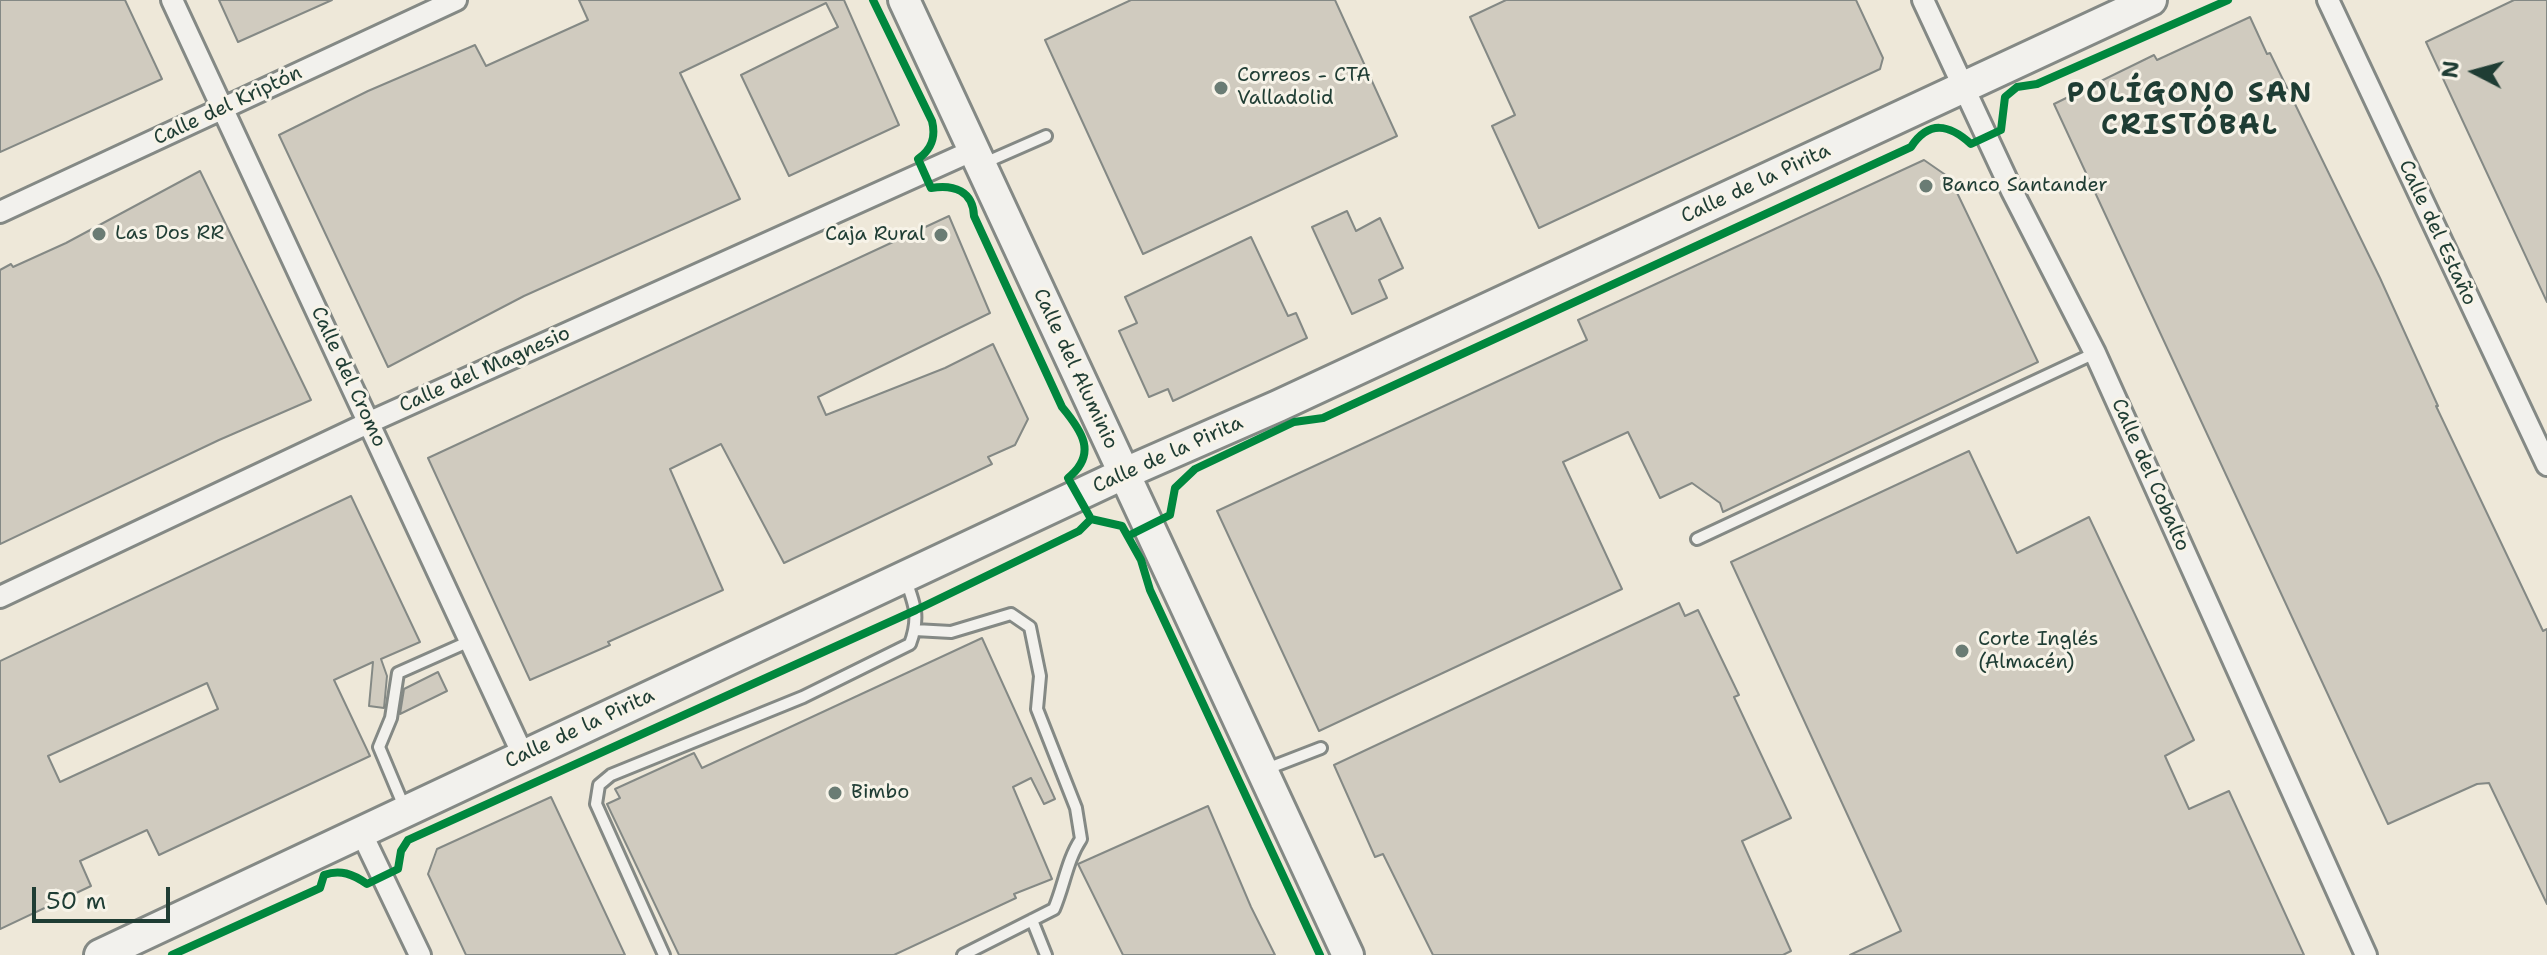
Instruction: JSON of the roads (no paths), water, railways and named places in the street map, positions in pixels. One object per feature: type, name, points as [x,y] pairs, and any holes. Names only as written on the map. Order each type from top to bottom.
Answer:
[{"type":"street","name":"Calle del Cromo","points":[[172,0],[523,755]]},
{"type":"street","name":"Calle del Kriptón","points":[[0,212],[456,0]]},
{"type":"street","name":"Calle del Aluminio","points":[[904,0],[1348,955]]},
{"type":"street","name":"Calle del Cobalto","points":[[1923,0],[2012,191],[2095,353],[2366,955]]},
{"type":"street","name":"Calle de la Pirita","points":[[100,955],[1123,474],[1278,406],[2151,0]]},
{"type":"street","name":"Calle del Estaño","points":[[2328,0],[2547,465]]},
{"type":"street","name":"Calle del Magnesio","points":[[0,597],[370,422],[977,158]]},
{"type":"street","points":[[361,832],[420,955]]},
{"type":"lane","points":[[977,158],[1046,136]]},
{"type":"lane","points":[[1697,539],[2095,353]]},
{"type":"lane","points":[[664,955],[596,804],[599,785],[611,775],[803,697],[910,644],[917,611],[905,577]]},
{"type":"lane","points":[[915,630],[951,632],[1011,614],[1030,627],[1040,676],[1037,709],[1076,808],[1081,839],[1071,854],[1065,883],[1054,909],[963,955]]},
{"type":"lane","points":[[406,811],[379,747],[391,718],[398,673],[470,641]]},
{"type":"lane","points":[[1262,771],[1321,748]]},
{"type":"lane","points":[[1032,920],[1046,955]]},
{"type":"place","name":"Correos - CTA Valladolid","points":[[1221,88]]},
{"type":"place","name":"Banco Santander","points":[[1926,186]]},
{"type":"place","name":"Las Dos RR","points":[[99,234]]},
{"type":"place","name":"Caja Rural","points":[[941,235]]},
{"type":"place","name":"Corte Inglés (Almacén)","points":[[1962,651]]},
{"type":"place","name":"Bimbo","points":[[835,793]]},
{"type":"district","name":"POLÍGONO SAN CRISTÓBAL","points":[[2190,111]]}]
